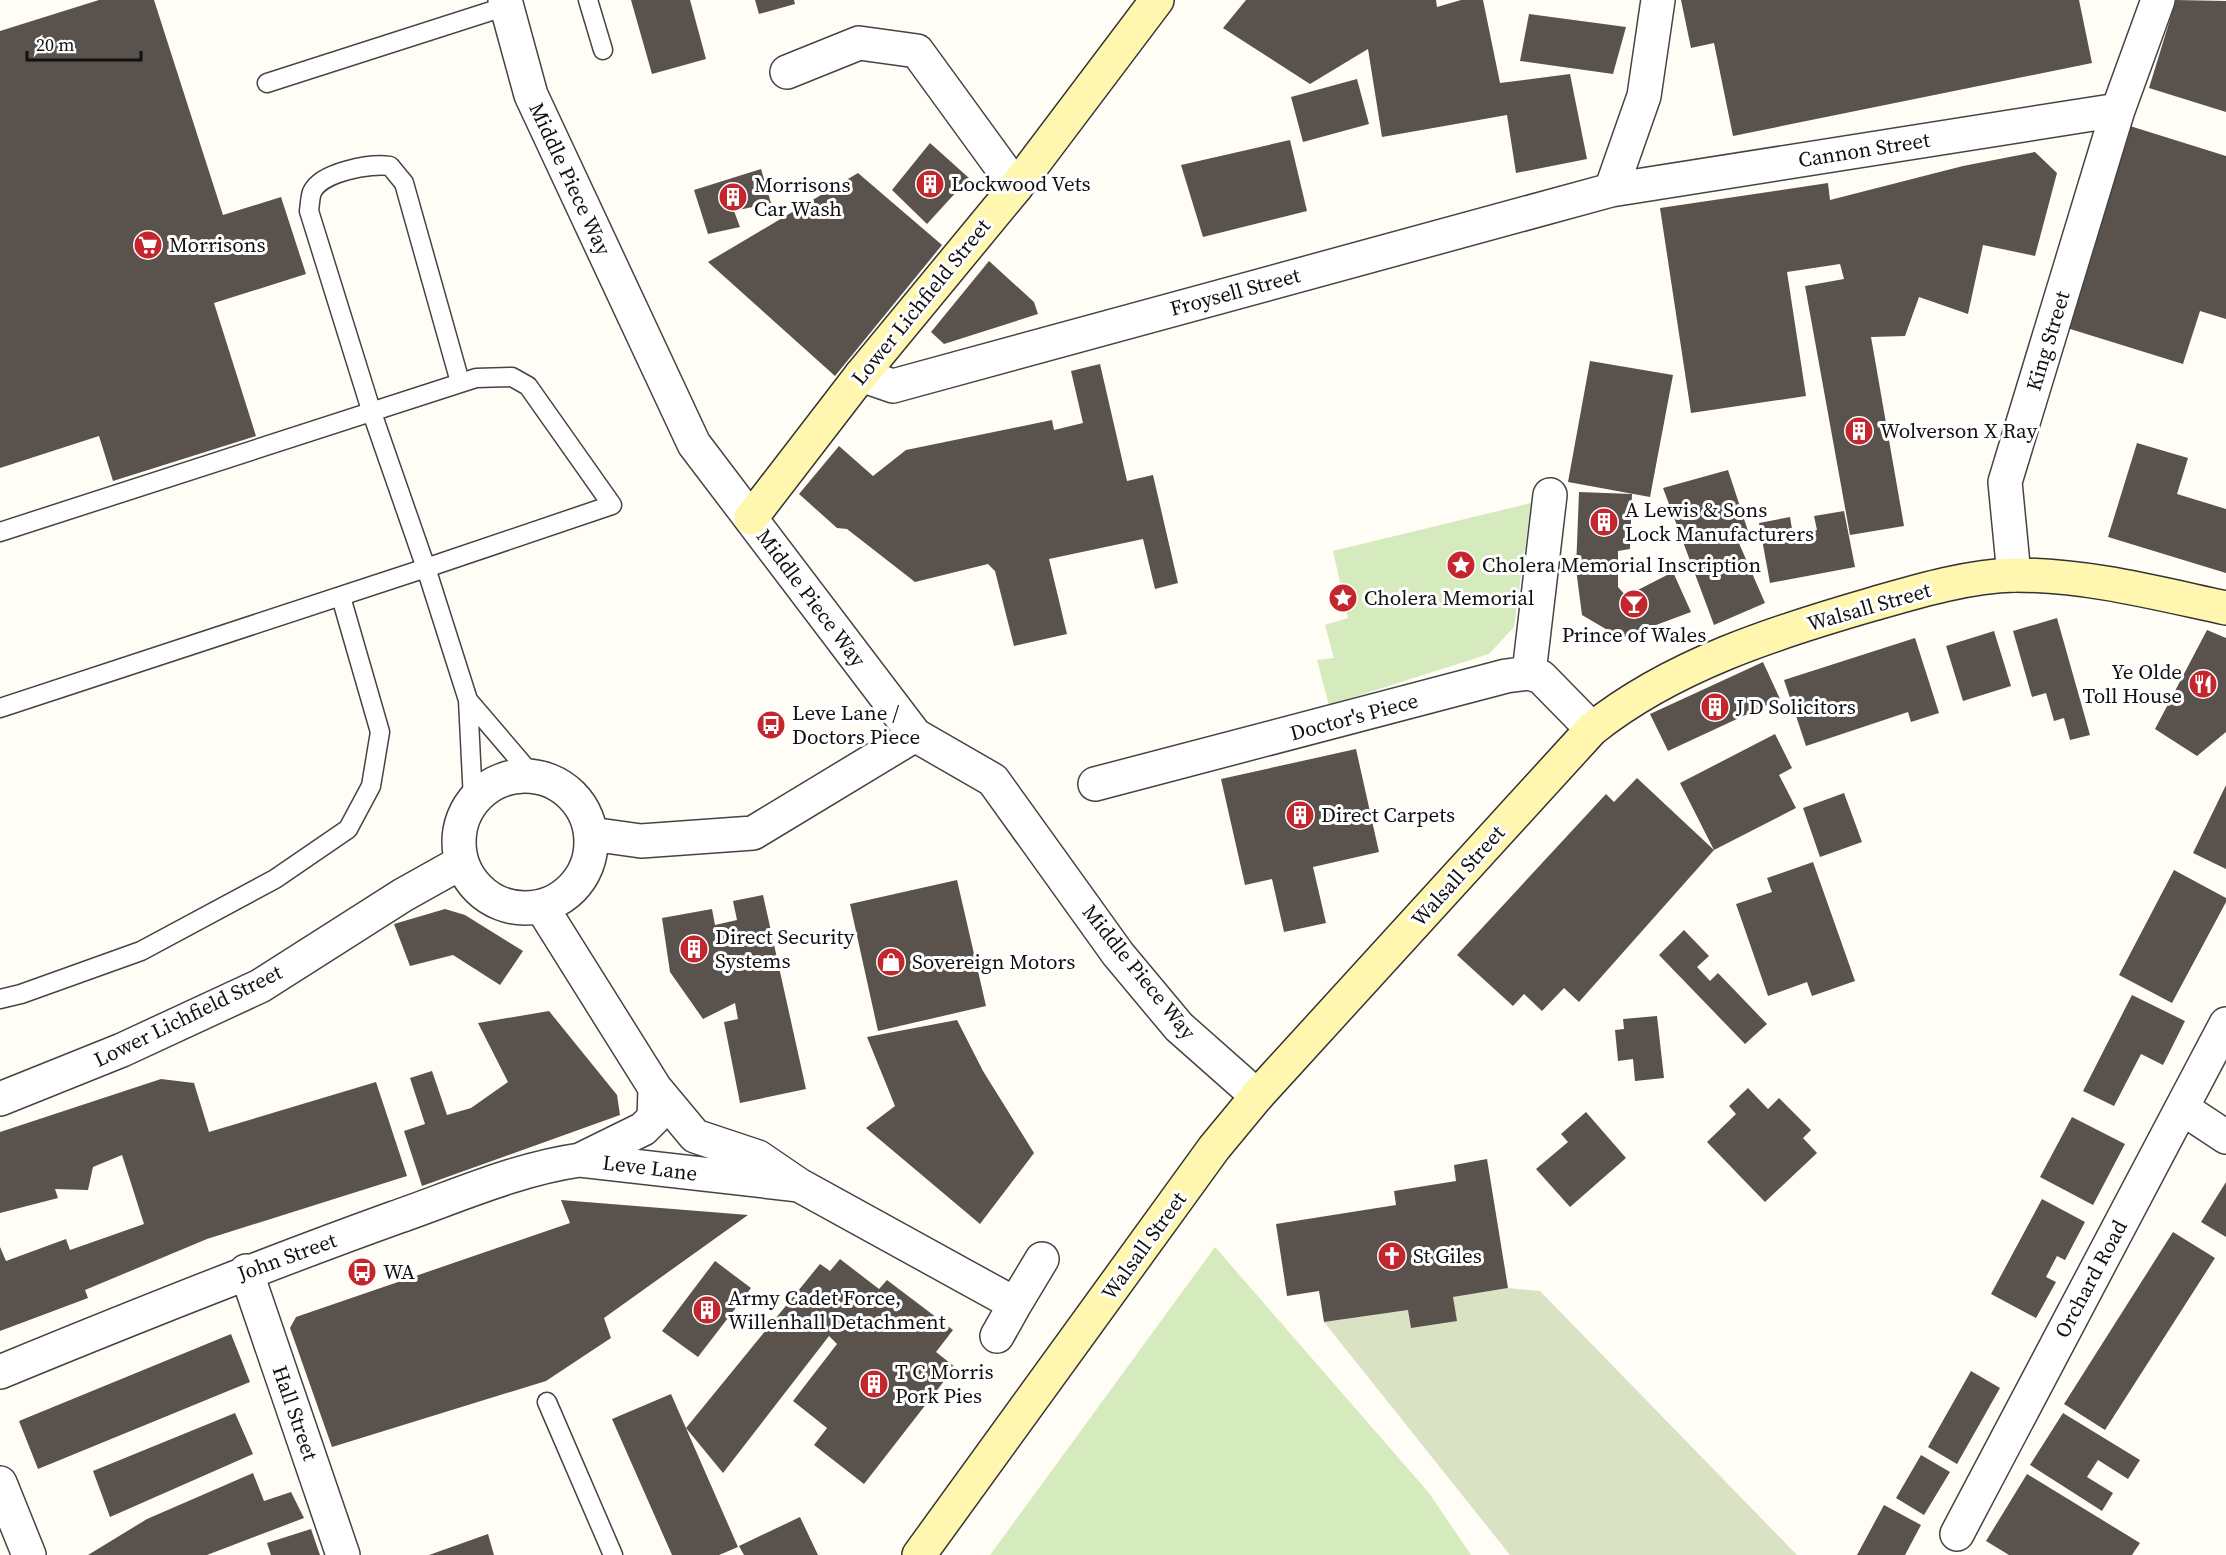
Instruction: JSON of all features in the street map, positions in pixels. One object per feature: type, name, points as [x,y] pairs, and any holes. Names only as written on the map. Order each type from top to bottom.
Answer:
[{"type":"main road","name":"Lower Lichfield Street","points":[[751,518],[861,375],[1016,187],[1157,0]]},
{"type":"main road","name":"Walsall Street","points":[[919,1555],[1215,1148],[1257,1096],[1592,729],[1631,701],[1670,680],[1744,646],[1821,619],[1915,592],[2014,575],[2117,583],[2226,608]]},
{"type":"street","points":[[1611,190],[1644,96],[1659,0]]},
{"type":"street","name":"King Street","points":[[2014,575],[2005,482],[2118,110],[2158,0]]},
{"type":"street","name":"Middle Piece Way","points":[[506,3],[531,94],[694,444],[915,735],[993,780],[1118,954],[1171,1018],[1257,1096]]},
{"type":"street","points":[[787,72],[859,43],[917,51],[1016,187]]},
{"type":"street","name":"Cannon Street","points":[[1611,190],[2118,110]]},
{"type":"street","name":"Froysell Street","points":[[861,375],[893,386],[1611,190]]},
{"type":"street","points":[[1550,495],[1529,673],[1541,677],[1592,729]]},
{"type":"street","name":"Doctor's Piece","points":[[1095,784],[1506,676],[1529,673]]},
{"type":"street","points":[[591,834],[641,842],[753,833],[915,735]]},
{"type":"street","points":[[532,776],[556,782],[573,795],[585,814],[591,834],[590,857],[582,876],[568,892],[541,906],[515,908],[489,897],[471,880],[462,862],[459,842],[464,816],[473,800],[491,784],[512,777],[532,776]]},
{"type":"street","name":"Lower Lichfield Street","points":[[0,1099],[122,1050],[260,986],[403,896],[462,862]]},
{"type":"street","name":"Leve Lane","points":[[541,906],[655,1088],[695,1136],[758,1157],[799,1185],[1015,1304]]},
{"type":"street","name":"Orchard Road","points":[[1956,1534],[2226,1024]]},
{"type":"street","name":"Leve Lane","points":[[580,1160],[643,1129],[654,1118],[655,1088]]},
{"type":"street","points":[[2182,1108],[2226,1137]]},
{"type":"street","name":"Leve Lane","points":[[580,1160],[799,1185]]},
{"type":"street","name":"John Street","points":[[0,1372],[246,1272],[516,1175],[580,1160]]},
{"type":"street","points":[[998,1336],[1042,1259]]},
{"type":"street","name":"Hall Street","points":[[246,1272],[343,1555]]},
{"type":"street","points":[[0,1483],[29,1555]]},
{"type":"lane","points":[[588,0],[603,50]]},
{"type":"lane","points":[[267,83],[506,3]]},
{"type":"lane","points":[[460,382],[404,183],[390,166],[375,164],[323,179],[312,192],[309,211],[371,410],[426,568],[468,700],[473,800]]},
{"type":"lane","points":[[0,532],[371,410],[476,378],[512,377],[528,386],[612,506],[0,708]]},
{"type":"lane","points":[[0,999],[21,994],[141,951],[275,879],[348,829],[371,786],[380,732],[341,597]]},
{"type":"lane","points":[[468,700],[532,776]]},
{"type":"lane","points":[[547,1402],[613,1555]]},
{"type":"green space","points":[[1531,503],[1514,627],[1489,654],[1329,705],[1317,660],[1334,658],[1325,625],[1348,618],[1333,551]]},
{"type":"green space","points":[[1215,1247],[1429,1493],[1471,1555],[990,1555]]},
{"type":"green space","points":[[1508,1288],[1540,1291],[1797,1555],[1510,1555],[1324,1322],[1408,1310],[1453,1297]]},
{"type":"building","name":"Morrisons","points":[[99,0],[154,0],[223,215],[281,197],[306,274],[214,303],[256,436],[113,481],[99,436],[0,468],[0,31]]},
{"type":"building","points":[[631,0],[690,0],[706,59],[652,74]]},
{"type":"building","points":[[755,0],[794,0],[795,4],[759,14]]},
{"type":"building","points":[[1246,0],[1436,0],[1437,7],[1461,0],[1483,0],[1500,83],[1570,74],[1587,159],[1516,173],[1507,115],[1382,137],[1368,49],[1310,84],[1223,28]]},
{"type":"building","points":[[1681,0],[2079,0],[2092,63],[1733,136],[1714,43],[1691,48]]},
{"type":"building","points":[[2176,0],[2226,1],[2226,112],[2149,88]]},
{"type":"building","points":[[1529,14],[1626,27],[1613,74],[1520,61]]},
{"type":"building","points":[[1357,79],[1369,124],[1303,142],[1291,97]]},
{"type":"building","points":[[2130,126],[2226,156],[2226,319],[2200,311],[2183,364],[2067,328]]},
{"type":"building","points":[[1290,140],[1307,211],[1203,237],[1181,165]]},
{"type":"building","name":"Lockwood Vets","points":[[930,143],[969,178],[927,224],[892,190]]},
{"type":"building","points":[[2035,152],[2057,173],[2035,256],[1983,245],[1968,314],[1919,297],[1905,336],[1871,337],[1904,526],[1850,535],[1805,286],[1844,279],[1840,264],[1787,272],[1806,396],[1691,413],[1660,208],[1828,183],[1830,200],[1963,166]]},
{"type":"building","name":"Morrisons Car Wash","points":[[761,169],[771,203],[734,211],[740,227],[708,234],[694,190]]},
{"type":"building","points":[[858,173],[942,245],[835,376],[708,262]]},
{"type":"building","points":[[989,261],[1034,302],[1038,314],[944,344],[931,332]]},
{"type":"building","points":[[1590,361],[1673,375],[1650,497],[1568,482]]},
{"type":"building","points":[[1100,364],[1127,481],[1153,475],[1178,583],[1155,589],[1143,539],[1049,559],[1067,634],[1014,646],[995,571],[988,564],[915,582],[847,529],[837,528],[799,494],[839,446],[873,476],[906,450],[1052,420],[1054,430],[1083,423],[1071,371]]},
{"type":"building","points":[[2137,443],[2188,458],[2177,494],[2226,509],[2226,573],[2108,537]]},
{"type":"building","points":[[1728,470],[1748,531],[1735,534],[1765,603],[1714,625],[1663,488]]},
{"type":"building","points":[[1579,492],[1632,494],[1630,549],[1618,551],[1618,587],[1626,596],[1673,572],[1691,612],[1621,638],[1582,615],[1576,569]]},
{"type":"building","points":[[1844,511],[1855,567],[1770,583],[1759,523],[1790,517],[1793,535],[1817,530],[1814,516]]},
{"type":"building","points":[[2057,618],[2090,735],[2070,740],[2064,718],[2054,721],[2046,693],[2032,697],[2013,631]]},
{"type":"building","name":"Ye Olde Toll House","points":[[2207,630],[2226,638],[2226,732],[2197,756],[2155,729]]},
{"type":"building","points":[[1994,631],[2011,686],[1963,701],[1946,646]]},
{"type":"building","points":[[1915,638],[1939,713],[1911,722],[1908,712],[1806,746],[1784,680]]},
{"type":"building","name":"J D Solicitors","points":[[1763,662],[1780,699],[1668,751],[1650,714]]},
{"type":"building","points":[[1775,734],[1792,768],[1779,775],[1796,808],[1714,850],[1680,783]]},
{"type":"building","name":"Direct Carpets","points":[[1356,749],[1379,852],[1313,867],[1326,923],[1284,932],[1272,879],[1245,885],[1221,779]]},
{"type":"building","points":[[1637,778],[1714,850],[1579,1002],[1564,988],[1542,1011],[1524,994],[1513,1006],[1457,955],[1606,794],[1614,802]]},
{"type":"building","points":[[2226,785],[2226,869],[2193,853]]},
{"type":"building","points":[[1844,793],[1862,842],[1820,857],[1803,808]]},
{"type":"building","points":[[1813,862],[1855,981],[1812,996],[1807,982],[1768,996],[1736,904],[1772,892],[1767,878]]},
{"type":"building","points":[[2174,870],[2226,898],[2226,902],[2172,1003],[2119,975]]},
{"type":"building","points":[[957,880],[986,1006],[878,1031],[850,904]]},
{"type":"building","points":[[763,895],[806,1089],[740,1103],[724,1022],[738,1019],[735,1003],[703,1019],[670,972],[662,918],[712,909],[715,925],[737,920],[733,901]]},
{"type":"building","points":[[445,909],[465,915],[523,951],[500,985],[453,955],[410,966],[394,924]]},
{"type":"building","points":[[1684,930],[1709,956],[1697,967],[1710,981],[1718,973],[1767,1024],[1745,1044],[1659,955]]},
{"type":"building","points":[[2132,995],[2185,1021],[2163,1065],[2141,1054],[2114,1106],[2083,1091]]},
{"type":"building","points":[[549,1011],[617,1095],[620,1115],[422,1186],[404,1131],[425,1124],[410,1078],[432,1071],[447,1115],[471,1108],[508,1082],[478,1023]]},
{"type":"building","points":[[1657,1016],[1664,1078],[1635,1081],[1633,1059],[1618,1061],[1615,1030],[1624,1029],[1623,1019]]},
{"type":"building","points":[[957,1020],[983,1071],[1034,1153],[980,1224],[866,1128],[895,1106],[867,1037]]},
{"type":"building","points":[[161,1079],[194,1083],[209,1132],[376,1082],[407,1176],[207,1239],[85,1290],[88,1298],[0,1331],[0,1247],[6,1261],[66,1239],[70,1250],[144,1224],[122,1155],[93,1167],[88,1190],[55,1189],[58,1198],[0,1213],[0,1132]]},
{"type":"building","points":[[1748,1088],[1768,1109],[1779,1098],[1811,1130],[1803,1138],[1817,1153],[1765,1202],[1707,1142],[1736,1114],[1729,1106]]},
{"type":"building","points":[[1586,1112],[1626,1158],[1570,1207],[1536,1169],[1568,1142],[1561,1134]]},
{"type":"building","points":[[2072,1117],[2125,1144],[2093,1205],[2040,1177]]},
{"type":"building","name":"St Giles","points":[[1487,1159],[1508,1288],[1453,1297],[1457,1321],[1411,1328],[1408,1310],[1324,1322],[1319,1291],[1287,1296],[1276,1224],[1396,1205],[1394,1191],[1456,1181],[1454,1165]]},
{"type":"building","points":[[2226,1182],[2226,1237],[2201,1222]]},
{"type":"building","points":[[2042,1199],[2085,1222],[2065,1260],[2057,1256],[2046,1277],[2056,1282],[2036,1318],[1991,1294]]},
{"type":"building","points":[[561,1200],[748,1215],[604,1318],[611,1338],[546,1381],[332,1447],[290,1328],[296,1317],[570,1223]]},
{"type":"building","points":[[2173,1232],[2215,1258],[2105,1430],[2064,1404]]},
{"type":"building","points":[[840,1259],[879,1289],[887,1280],[953,1330],[936,1352],[955,1367],[864,1484],[814,1445],[827,1428],[793,1401],[837,1344],[829,1336],[723,1473],[686,1428],[820,1264],[830,1271]]},
{"type":"building","name":"Army Cadet Force, Willenhall Detachment","points":[[715,1261],[751,1288],[698,1357],[662,1331]]},
{"type":"building","points":[[231,1334],[250,1382],[38,1469],[19,1421]]},
{"type":"building","points":[[1971,1371],[2000,1388],[1957,1464],[1928,1447]]},
{"type":"building","points":[[671,1394],[738,1547],[719,1555],[672,1555],[612,1419]]},
{"type":"building","points":[[235,1413],[253,1454],[110,1517],[93,1471]]},
{"type":"building","points":[[2063,1413],[2140,1460],[2128,1479],[2098,1460],[2087,1477],[2113,1493],[2102,1511],[2030,1465]]},
{"type":"building","points":[[1921,1455],[1950,1472],[1924,1515],[1896,1498]]},
{"type":"building","points":[[253,1473],[264,1501],[291,1492],[304,1518],[207,1555],[88,1555],[147,1519]]},
{"type":"building","points":[[2027,1474],[2140,1543],[2132,1555],[2009,1555],[1986,1541]]},
{"type":"building","points":[[1884,1505],[1921,1525],[1905,1555],[1857,1555]]},
{"type":"building","points":[[800,1517],[818,1555],[744,1555],[739,1546]]},
{"type":"building","points":[[311,1529],[320,1555],[271,1555],[267,1543]]},
{"type":"building","points":[[488,1534],[494,1555],[429,1555]]},
{"type":"place","name":"Lockwood Vets","points":[[930,184]]},
{"type":"place","name":"Morrisons Car Wash","points":[[733,197]]},
{"type":"place","name":"Morrisons","points":[[148,245]]},
{"type":"place","name":"Wolverson X Ray","points":[[1859,431]]},
{"type":"place","name":"A Lewis & Sons Lock Manufacturers","points":[[1604,522]]},
{"type":"place","name":"Cholera Memorial Inscription","points":[[1461,565]]},
{"type":"place","name":"Cholera Memorial","points":[[1343,598]]},
{"type":"place","name":"Prince of Wales","points":[[1634,604]]},
{"type":"place","name":"Ye Olde Toll House","points":[[2203,684]]},
{"type":"place","name":"J D Solicitors","points":[[1715,707]]},
{"type":"place","name":"Leve Lane / Doctors Piece","points":[[771,725]]},
{"type":"place","name":"Direct Carpets","points":[[1300,815]]},
{"type":"place","name":"Direct Security Systems","points":[[694,949]]},
{"type":"place","name":"Sovereign Motors","points":[[891,962]]},
{"type":"place","name":"St Giles","points":[[1392,1256]]},
{"type":"place","name":"WA","points":[[362,1272]]},
{"type":"place","name":"Army Cadet Force, Willenhall Detachment","points":[[707,1310]]},
{"type":"place","name":"T C Morris Pork Pies","points":[[874,1384]]}]
